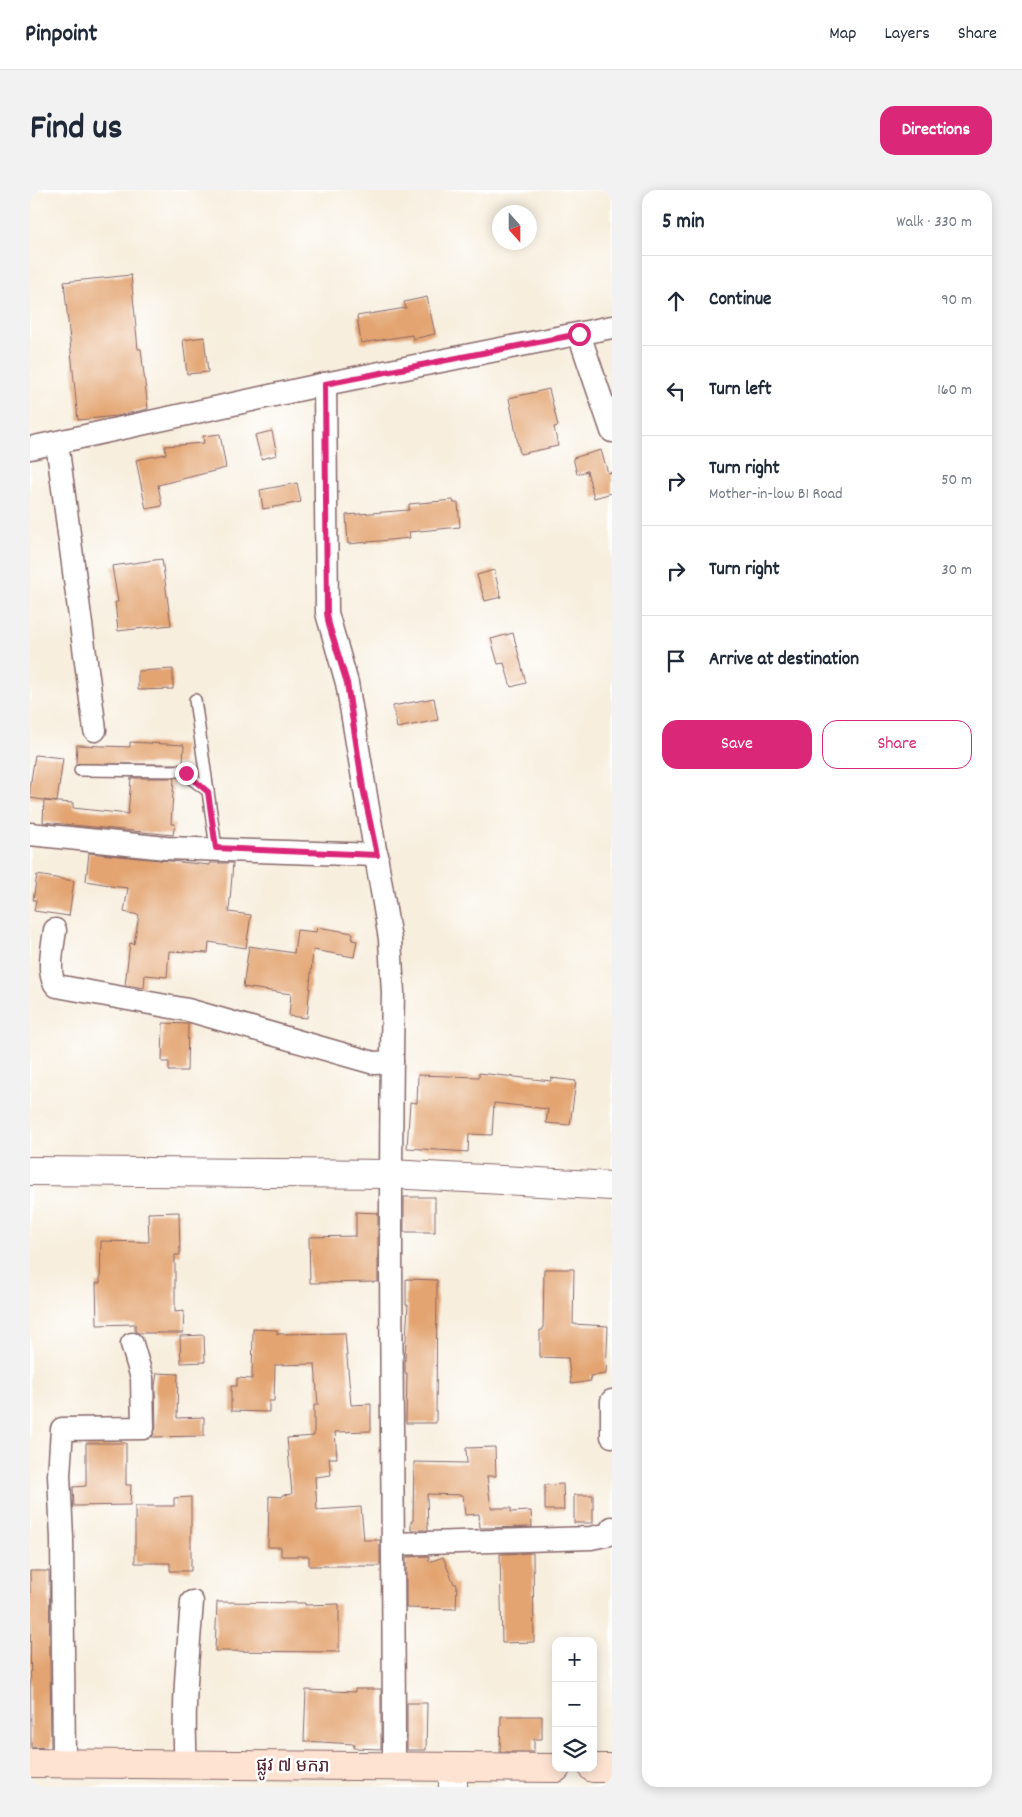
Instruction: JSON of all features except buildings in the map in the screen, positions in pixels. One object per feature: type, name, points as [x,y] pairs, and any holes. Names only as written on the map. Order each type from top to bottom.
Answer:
[{"type":"main road","name":"ផ្លូវ ៧ មករា","points":[[30,1763],[394,1766],[453,1777],[552,1768]]},
{"type":"main road","points":[[597,1768],[612,1768]]},
{"type":"street","points":[[30,448],[325,384],[612,327]]},
{"type":"street","points":[[579,334],[612,431]]},
{"type":"street","points":[[325,384],[327,613],[347,683],[363,788],[377,855],[390,939],[393,993],[390,1174],[394,1766]]},
{"type":"street","points":[[57,443],[95,730]]},
{"type":"street","points":[[30,834],[166,848],[216,848],[377,855]]},
{"type":"street","points":[[55,930],[51,974],[52,982],[57,986],[188,1010],[374,1063],[392,1062]]},
{"type":"street","points":[[30,1171],[390,1174],[612,1186]]},
{"type":"street","points":[[64,1763],[62,1538],[59,1475],[62,1430],[143,1428],[142,1378],[132,1344]]},
{"type":"street","points":[[612,1401],[612,1436]]},
{"type":"street","points":[[394,1544],[591,1538],[610,1534],[612,1528]]},
{"type":"street","points":[[186,1764],[186,1688],[192,1602]]},
{"type":"lane","points":[[195,700],[216,848]]},
{"type":"lane","points":[[80,770],[181,771],[208,792]]},
{"type":"route","points":[[186,773],[208,792],[216,848],[292,853],[377,855],[363,788],[347,683],[327,613],[325,384],[579,334]]}]
